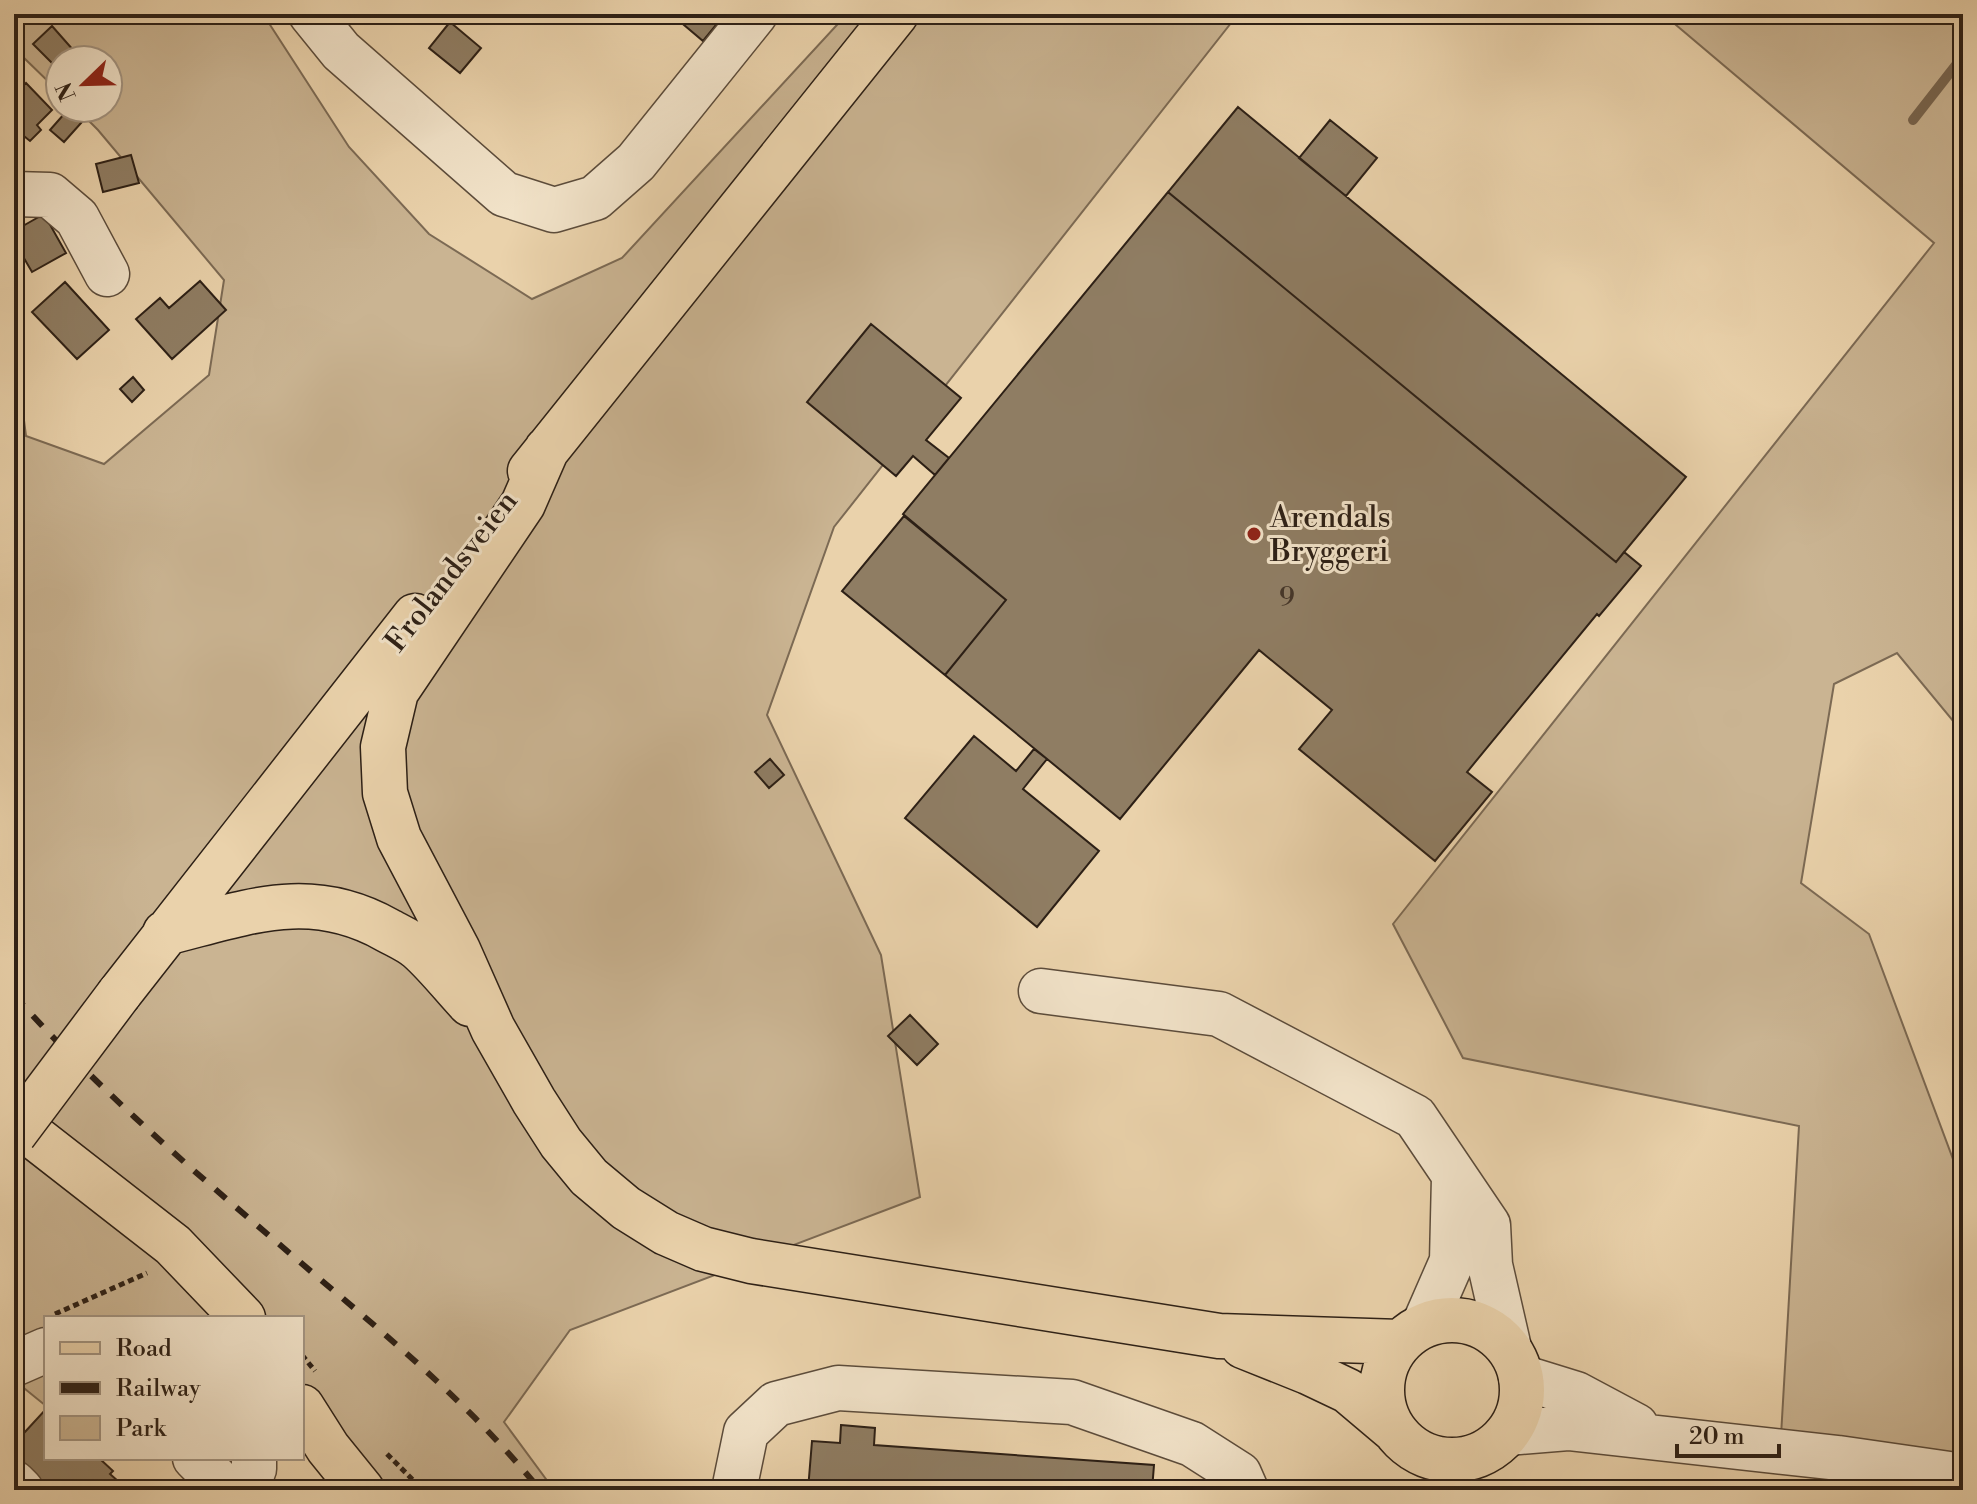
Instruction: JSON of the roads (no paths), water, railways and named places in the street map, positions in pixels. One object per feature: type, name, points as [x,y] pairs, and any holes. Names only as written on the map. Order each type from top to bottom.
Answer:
[{"type":"main road","name":"Frolandsveien","points":[[14,1134],[165,933],[896,14]]},
{"type":"main road","points":[[547,449],[523,504],[396,692],[383,747],[385,793],[399,838],[458,950],[493,1029],[561,1143],[589,1177],[626,1208],[666,1233],[691,1244],[751,1261],[1219,1336],[1412,1333],[1447,1320],[1470,1322],[1492,1332],[1515,1362],[1522,1396],[1517,1416],[1461,1490]]},
{"type":"main road","points":[[165,933],[295,904],[344,911],[369,920],[417,947],[493,1029]]},
{"type":"main road","points":[[14,1121],[173,1245],[241,1316]]},
{"type":"main road","points":[[1412,1333],[1387,1361],[1381,1384],[1383,1407],[1401,1438],[1412,1490]]},
{"type":"main road","points":[[1219,1336],[1348,1391],[1427,1457],[1448,1461],[1469,1459],[1499,1442]]},
{"type":"main road","points":[[304,1410],[328,1448],[362,1490]]},
{"type":"main road","points":[[328,1448],[341,1490]]},
{"type":"street","points":[[311,14],[341,51],[504,194],[554,210],[595,198],[636,162],[755,14]]},
{"type":"street","points":[[14,194],[50,195],[77,218],[107,274]]},
{"type":"street","points":[[1041,991],[1219,1014],[1415,1117],[1488,1225],[1490,1265],[1515,1362],[1656,1436]]},
{"type":"street","points":[[1412,1333],[1452,1261],[1454,1177]]},
{"type":"street","points":[[14,1364],[44,1351]]},
{"type":"street","points":[[734,1490],[746,1432],[776,1404],[838,1388],[1072,1402],[1192,1444],[1239,1474],[1246,1490]]},
{"type":"street","points":[[1499,1442],[1568,1428],[1656,1436],[1837,1474],[1963,1476]]},
{"type":"street","points":[[197,1460],[227,1490]]},
{"type":"street","points":[[244,1490],[254,1469],[254,1460]]},
{"type":"street","points":[[14,1483],[21,1490]]},
{"type":"waterway","points":[[1913,120],[1963,56]]},
{"type":"railway","points":[[14,995],[86,1071],[163,1143],[435,1380],[490,1433],[540,1490]]},
{"type":"place","name":"Arendals Bryggeri","points":[[1254,534]]}]
